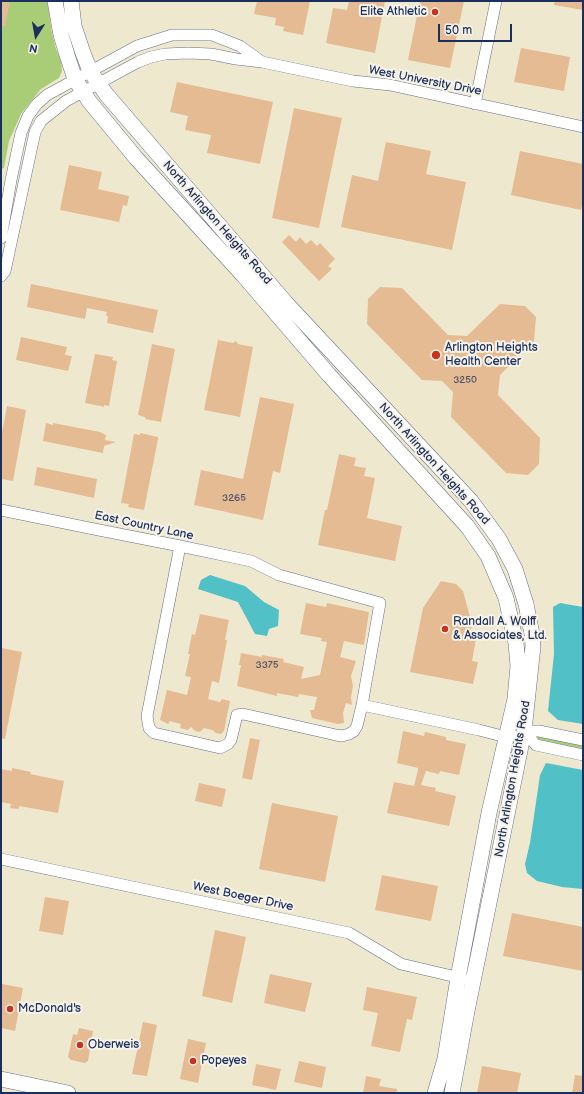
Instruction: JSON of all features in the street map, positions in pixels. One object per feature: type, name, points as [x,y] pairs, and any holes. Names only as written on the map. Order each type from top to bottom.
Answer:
[{"type":"main road","name":"North Arlington Heights Road","points":[[55,1],[61,35],[75,78],[83,92],[136,158],[248,280],[329,375],[467,526],[488,556],[506,598],[516,643],[518,666],[515,698],[489,813],[458,978],[445,1059],[436,1093]]},
{"type":"main road","name":"North Arlington Heights Road","points":[[71,1],[74,26],[90,71],[98,84],[150,147],[252,264],[471,501],[499,539],[515,569],[526,604],[533,646],[524,731],[473,981],[453,1091]]},
{"type":"main road","points":[[1,1079],[68,1093]]},
{"type":"street","points":[[475,104],[496,1]]},
{"type":"street","points":[[1,238],[6,179],[28,116],[37,104],[47,95],[75,78],[137,46],[172,35],[212,36],[240,46],[262,62]]},
{"type":"street","name":"West University Drive","points":[[1,276],[5,271],[35,132],[41,121],[66,101],[138,62],[151,57],[165,54],[211,54],[262,62],[353,80],[390,85],[583,127]]},
{"type":"street","points":[[6,179],[23,182]]},
{"type":"street","name":"East Country Lane","points":[[1,510],[251,561],[279,575],[380,603],[362,704]]},
{"type":"street","points":[[180,546],[147,716],[149,728],[154,734],[220,748],[228,744],[231,740],[237,715],[243,714],[342,736],[354,731],[357,726],[362,704],[506,737],[524,731],[540,731],[583,740]]},
{"type":"street","points":[[524,731],[536,745],[583,755]]},
{"type":"street","name":"West Boeger Drive","points":[[1,859],[349,933],[401,964],[473,981]]},
{"type":"green space","points":[[1,1],[47,1],[52,33],[56,49],[61,60],[62,71],[59,78],[41,89],[21,114],[9,141],[4,168],[1,169]]},
{"type":"green space","points":[[539,736],[583,745],[583,749],[540,741],[537,739]]},
{"type":"water","points":[[210,575],[245,586],[264,602],[279,610],[278,626],[269,629],[267,636],[255,634],[238,602],[198,589],[201,580]]},
{"type":"water","points":[[560,603],[583,607],[583,724],[558,720],[548,711],[554,654],[553,607]]},
{"type":"water","points":[[546,763],[583,770],[583,889],[562,887],[537,881],[527,873],[525,864],[530,843],[540,775]]},
{"type":"building","points":[[1,1],[10,1],[5,26],[1,26]]},
{"type":"building","points":[[257,1],[310,1],[303,35],[283,31],[284,27],[275,25],[276,18],[254,14]]},
{"type":"building","points":[[349,1],[385,1],[375,53],[326,43],[333,8],[347,10]]},
{"type":"building","points":[[420,1],[464,1],[450,68],[408,60]]},
{"type":"building","points":[[555,1],[583,1],[583,10],[554,5]]},
{"type":"building","points":[[521,48],[570,57],[564,91],[514,82]]},
{"type":"building","points":[[177,82],[273,102],[260,164],[207,153],[211,135],[185,130],[188,116],[170,112]]},
{"type":"building","points":[[294,108],[342,118],[319,228],[272,218]]},
{"type":"building","points":[[386,142],[431,151],[426,174],[466,182],[452,250],[341,227],[352,175],[378,181]]},
{"type":"building","points":[[520,151],[583,164],[583,201],[581,210],[511,195]]},
{"type":"building","points":[[69,165],[102,172],[98,189],[129,196],[127,206],[123,205],[119,222],[60,210]]},
{"type":"building","points":[[289,235],[296,242],[300,237],[306,244],[311,240],[317,246],[320,243],[335,259],[328,266],[332,269],[319,281],[282,242]]},
{"type":"building","points":[[31,284],[158,310],[153,333],[107,323],[107,312],[87,308],[85,319],[27,307]]},
{"type":"building","points":[[380,287],[402,288],[448,335],[467,336],[500,304],[525,306],[536,317],[534,341],[500,375],[498,395],[540,438],[539,464],[528,475],[506,473],[451,417],[453,392],[442,381],[422,380],[367,324],[368,299]]},
{"type":"building","points":[[21,337],[67,347],[65,355],[72,356],[68,371],[16,360]]},
{"type":"building","points":[[218,340],[233,343],[236,341],[238,344],[253,347],[240,417],[204,410]]},
{"type":"building","points":[[152,344],[175,349],[161,422],[145,419],[145,417],[138,415]]},
{"type":"building","points":[[95,354],[113,357],[112,360],[117,361],[109,406],[104,405],[104,407],[85,403]]},
{"type":"building","points":[[260,397],[294,404],[280,473],[273,471],[263,520],[194,505],[201,470],[243,479]]},
{"type":"building","points":[[7,406],[26,410],[13,481],[1,479],[1,438]]},
{"type":"building","points":[[46,423],[100,432],[106,435],[105,440],[116,442],[104,446],[103,453],[43,441]]},
{"type":"building","points":[[140,433],[158,437],[144,510],[128,507],[129,504],[121,503],[134,434],[140,435]]},
{"type":"building","points":[[339,454],[356,458],[354,466],[366,468],[364,476],[375,478],[367,518],[402,526],[395,561],[318,545]]},
{"type":"building","points":[[37,467],[97,479],[94,498],[34,485]]},
{"type":"building","name":"Randall A. Wolff & Associates, Ltd.","points":[[441,581],[456,584],[463,591],[472,624],[470,634],[476,639],[472,661],[478,662],[473,684],[410,672],[423,608]]},
{"type":"building","points":[[306,603],[326,607],[327,603],[369,612],[364,645],[344,641],[340,657],[356,661],[351,676],[353,686],[351,698],[352,705],[346,703],[343,713],[344,723],[338,724],[312,718],[310,710],[314,710],[317,697],[299,694],[298,697],[277,693],[277,696],[237,686],[241,665],[239,665],[241,653],[284,659],[283,662],[304,667],[301,679],[320,675],[327,642],[321,641],[322,638],[300,634]]},
{"type":"building","points":[[200,614],[229,620],[219,683],[212,681],[208,699],[220,702],[222,699],[230,701],[224,731],[221,734],[204,728],[200,732],[195,731],[191,727],[188,730],[180,728],[181,724],[170,721],[168,724],[160,720],[167,690],[187,695],[191,677],[185,676],[190,654],[188,654],[192,634],[195,635]]},
{"type":"building","points":[[1,648],[22,652],[5,739],[1,738]]},
{"type":"building","points":[[403,731],[424,736],[425,732],[446,737],[446,740],[466,744],[459,775],[440,771],[439,774],[426,771],[421,785],[436,788],[435,791],[456,796],[449,826],[387,813],[394,782],[414,786],[418,770],[418,768],[397,763]]},
{"type":"building","points":[[250,738],[260,740],[252,780],[242,778]]},
{"type":"building","points":[[12,768],[31,772],[30,774],[64,781],[58,813],[19,806],[19,809],[10,808],[11,804],[1,802],[1,769],[12,771]]},
{"type":"building","points":[[199,783],[226,789],[222,807],[195,801]]},
{"type":"building","points":[[272,803],[338,816],[325,882],[259,869]]},
{"type":"building","points":[[382,875],[438,886],[431,921],[375,910]]},
{"type":"building","points":[[45,897],[69,901],[63,935],[39,931]]},
{"type":"building","points":[[512,913],[583,927],[583,971],[503,956]]},
{"type":"building","points":[[215,930],[246,937],[232,1003],[202,996]]},
{"type":"building","points":[[270,974],[312,983],[305,1012],[264,1003]]},
{"type":"building","name":"McDonald's","points":[[2,984],[23,988],[15,1031],[1,1028]]},
{"type":"building","points":[[367,987],[417,997],[412,1020],[407,1019],[400,1052],[371,1046],[378,1013],[363,1010]]},
{"type":"building","points":[[143,1022],[157,1025],[147,1076],[132,1074]]},
{"type":"building","name":"Oberweis","points":[[79,1028],[93,1031],[88,1061],[85,1063],[71,1060],[68,1057],[73,1034],[77,1035]]},
{"type":"building","name":"Popeyes","points":[[188,1039],[206,1043],[198,1083],[180,1079]]},
{"type":"building","points":[[299,1061],[326,1067],[322,1088],[294,1082]]},
{"type":"building","points":[[256,1064],[281,1069],[276,1090],[252,1085]]},
{"type":"building","points":[[482,1066],[521,1073],[517,1093],[477,1093]]},
{"type":"building","points":[[575,1075],[583,1076],[583,1093],[572,1093]]},
{"type":"building","points":[[366,1076],[381,1079],[379,1086],[397,1089],[397,1093],[363,1093]]},
{"type":"place","name":"Elite Athletic","points":[[435,12]]},
{"type":"place","name":"Arlington Heights Health Center","points":[[436,355]]},
{"type":"place","name":"Randall A. Wolff & Associates, Ltd.","points":[[445,629]]},
{"type":"place","name":"McDonald's","points":[[10,1009]]},
{"type":"place","name":"Oberweis","points":[[80,1045]]},
{"type":"place","name":"Popeyes","points":[[193,1061]]}]
